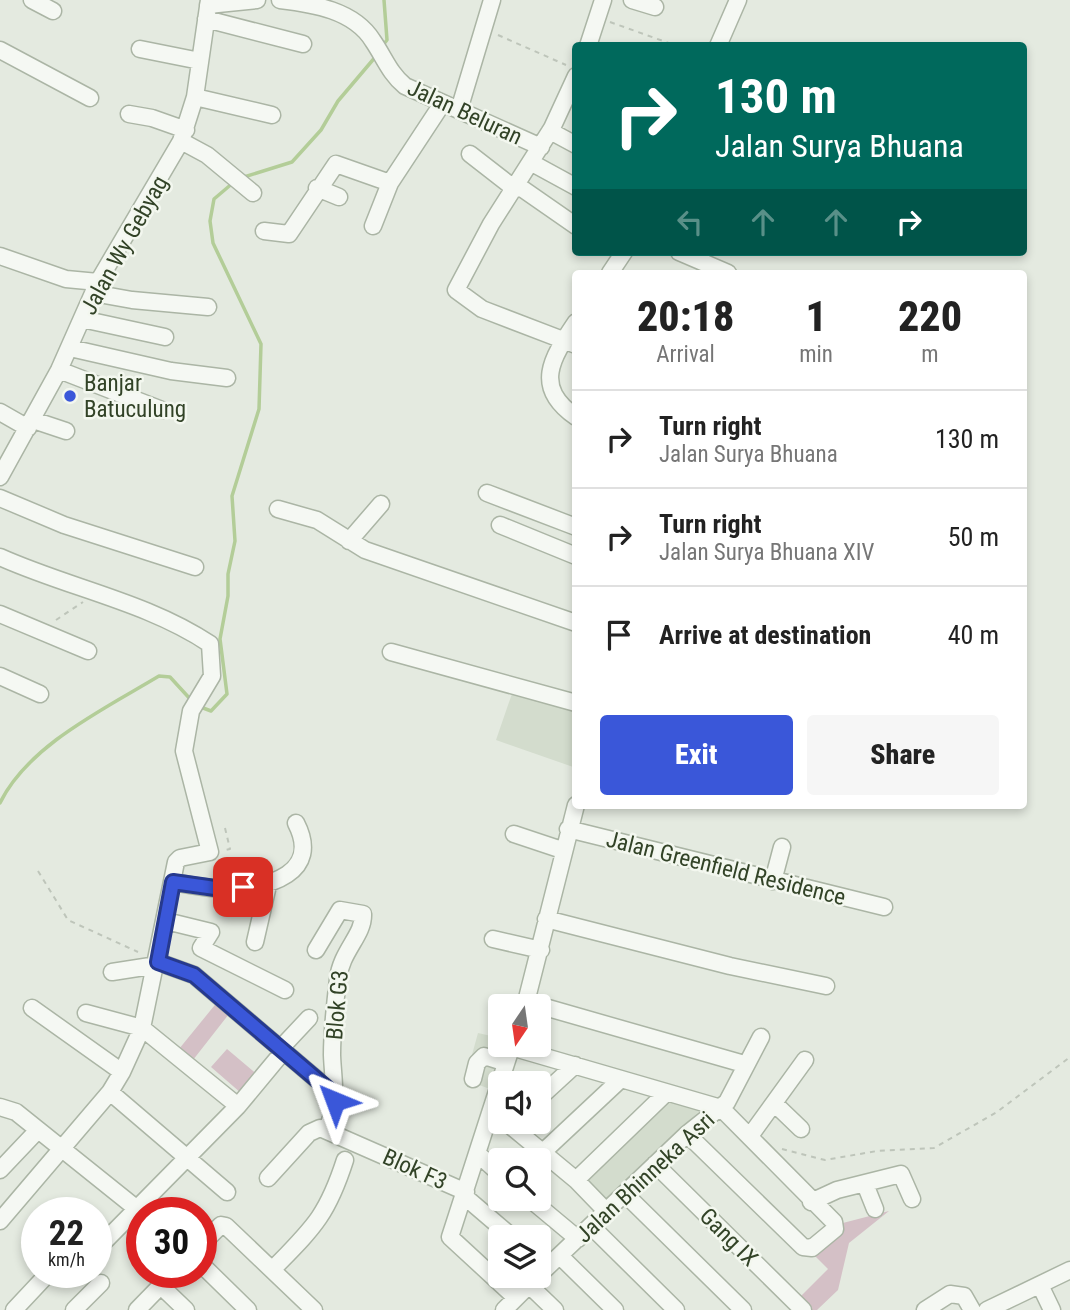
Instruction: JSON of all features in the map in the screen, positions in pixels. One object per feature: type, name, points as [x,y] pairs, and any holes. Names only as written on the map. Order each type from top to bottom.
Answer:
[{"type":"street","points":[[32,0],[53,11]]},
{"type":"street","points":[[208,8],[257,0]]},
{"type":"street","name":"Jalan Beluran","points":[[280,0],[330,9],[348,18],[371,37],[392,74],[405,86],[541,147]]},
{"type":"street","points":[[459,110],[492,0]]},
{"type":"street","points":[[590,42],[604,0]]},
{"type":"street","points":[[632,0],[655,7]]},
{"type":"street","points":[[720,42],[738,0]]},
{"type":"street","points":[[208,8],[303,44]]},
{"type":"street","name":"Jalan Wy Gebyag","points":[[0,477],[59,370],[94,292],[184,135],[195,97],[208,8]]},
{"type":"street","points":[[139,49],[200,61]]},
{"type":"street","points":[[0,50],[90,98]]},
{"type":"street","points":[[572,77],[550,131],[465,268],[456,290],[482,309],[569,344],[552,367],[550,388],[554,399],[572,414]]},
{"type":"street","points":[[195,97],[272,115]]},
{"type":"street","points":[[373,226],[390,183],[442,104]]},
{"type":"street","points":[[130,114],[152,118],[184,135],[249,189]]},
{"type":"street","points":[[550,131],[572,143]]},
{"type":"street","points":[[470,154],[572,223]]},
{"type":"street","points":[[532,163],[572,185]]},
{"type":"street","points":[[264,231],[289,234],[317,188],[336,164],[390,183]]},
{"type":"street","points":[[317,188],[339,197]]},
{"type":"street","points":[[0,256],[66,279],[94,292],[132,300],[208,307]]},
{"type":"street","points":[[688,256],[721,270]]},
{"type":"street","points":[[82,319],[165,337]]},
{"type":"street","points":[[69,348],[171,371],[227,377]]},
{"type":"street","points":[[59,370],[162,410]]},
{"type":"street","points":[[0,412],[31,424],[66,431]]},
{"type":"street","points":[[487,493],[572,525]]},
{"type":"street","points":[[0,498],[64,525],[195,567]]},
{"type":"street","points":[[349,541],[381,504]]},
{"type":"street","points":[[278,509],[317,520],[365,550],[572,622]]},
{"type":"street","points":[[500,525],[572,554]]},
{"type":"street","points":[[0,557],[188,629],[210,644],[212,676],[191,712],[184,751],[210,852],[178,859],[158,963],[142,1028],[110,1092],[0,1221]]},
{"type":"street","points":[[0,614],[88,651]]},
{"type":"street","points":[[391,652],[572,702]]},
{"type":"street","points":[[0,676],[40,694]]},
{"type":"street","points":[[529,994],[562,850],[575,809]]},
{"type":"street","points":[[173,882],[230,889],[269,881],[294,871],[301,863],[304,839],[296,823]]},
{"type":"street","name":"Jalan Greenfield Residence","points":[[568,829],[884,907]]},
{"type":"street","points":[[514,834],[562,850]]},
{"type":"street","points":[[773,881],[782,847]]},
{"type":"street","points":[[256,942],[269,881]]},
{"type":"street","name":"Blok G3","points":[[316,950],[340,910],[363,914],[360,932],[345,952],[339,966],[332,1054],[334,1110],[326,1130]]},
{"type":"street","points":[[546,919],[730,966],[827,986]]},
{"type":"street","points":[[166,921],[211,932],[201,948],[285,990]]},
{"type":"street","points":[[492,939],[541,950]]},
{"type":"street","points":[[112,972],[158,963],[194,975],[335,1095]]},
{"type":"street","points":[[32,1008],[122,1072]]},
{"type":"street","points":[[551,1011],[744,1064]]},
{"type":"street","points":[[86,1013],[142,1028],[238,1106]]},
{"type":"street","points":[[152,1197],[238,1106],[309,1018]]},
{"type":"street","points":[[721,1108],[727,1102],[744,1064],[761,1037]]},
{"type":"street","points":[[473,1079],[477,1063],[488,1055]]},
{"type":"street","points":[[535,1057],[575,1065],[665,1094],[721,1108],[836,1227],[809,1249],[803,1247],[687,1134]]},
{"type":"street","points":[[750,1136],[805,1060]]},
{"type":"street","points":[[551,1087],[575,1065]]},
{"type":"street","points":[[547,1148],[621,1079]]},
{"type":"street","points":[[110,1092],[227,1192]]},
{"type":"street","points":[[576,1180],[665,1094]]},
{"type":"street","points":[[775,1104],[802,1129]]},
{"type":"street","points":[[0,1107],[16,1112],[126,1200]]},
{"type":"street","name":"Jalan Bhinneka Asri","points":[[551,1263],[687,1134],[721,1108]]},
{"type":"street","points":[[0,1170],[38,1130]]},
{"type":"street","points":[[268,1178],[312,1130],[326,1130]]},
{"type":"street","name":"Blok F3","points":[[326,1130],[465,1194],[499,1225]]},
{"type":"street","points":[[493,1134],[478,1154],[450,1238],[510,1304]]},
{"type":"street","points":[[522,1134],[538,1148]]},
{"type":"street","points":[[478,1154],[488,1163]]},
{"type":"street","points":[[551,1159],[606,1211]]},
{"type":"street","points":[[273,1269],[315,1226],[332,1201],[345,1160]]},
{"type":"street","name":"Gang IX","points":[[655,1164],[803,1310]]},
{"type":"street","points":[[811,1202],[837,1190],[901,1174],[912,1199]]},
{"type":"street","points":[[865,1184],[875,1209]]},
{"type":"street","points":[[625,1194],[743,1310]]},
{"type":"street","points":[[544,1211],[578,1239]]},
{"type":"street","points":[[112,1235],[126,1223]]},
{"type":"street","points":[[217,1230],[224,1224],[314,1310]]},
{"type":"street","points":[[591,1226],[676,1310]]},
{"type":"street","points":[[560,1256],[615,1310]]},
{"type":"street","points":[[987,1310],[1070,1270]]},
{"type":"street","points":[[217,1280],[248,1310]]},
{"type":"street","points":[[1040,1285],[1052,1310]]},
{"type":"street","points":[[13,1310],[34,1288]]},
{"type":"street","points":[[74,1310],[96,1288]]},
{"type":"street","points":[[136,1310],[159,1288]]},
{"type":"street","points":[[163,1288],[186,1310]]},
{"type":"street","name":"Jalan Bhinneka Asri","points":[[510,1304],[524,1288]]},
{"type":"street","points":[[545,1288],[555,1310]]},
{"type":"street","points":[[925,1310],[950,1294],[964,1296],[972,1310]]},
{"type":"path","points":[[599,18],[666,42]]},
{"type":"path","points":[[484,29],[572,71]]},
{"type":"path","points":[[40,631],[96,594]]},
{"type":"path","points":[[210,852],[230,849],[225,828]]},
{"type":"path","points":[[38,871],[68,920],[158,963]]},
{"type":"path","points":[[782,1149],[832,1160],[877,1151],[934,1148],[997,1112],[1070,1057]]},
{"type":"shaded area","points":[[517,679],[572,696],[572,767],[496,740]]},
{"type":"shaded area","points":[[223,995],[236,1005],[193,1060],[179,1049]]},
{"type":"shaded area","points":[[478,1033],[488,1035],[488,1057],[504,1057],[499,1071],[488,1071],[488,1088],[465,1080]]},
{"type":"shaded area","points":[[227,1049],[259,1076],[241,1093],[211,1067]]},
{"type":"shaded area","points":[[665,1085],[711,1100],[606,1201],[578,1174]]},
{"type":"shaded area","points":[[889,1211],[849,1243],[838,1290],[817,1310],[808,1310],[797,1300],[828,1269],[811,1252],[839,1224]]},
{"type":"waterway","points":[[383,45],[387,40],[384,0]]},
{"type":"waterway","points":[[244,177],[292,162],[321,130],[338,101],[377,55]]},
{"type":"waterway","points":[[198,706],[211,711],[227,694],[220,639],[235,541],[232,496],[259,409],[261,344],[213,243],[210,221],[214,199],[234,182]]},
{"type":"waterway","points":[[0,803],[29,763],[49,746],[93,715],[159,676],[170,677],[192,701]]},
{"type":"place","name":"Banjar Batuculung","points":[[70,396]]},
{"type":"route","points":[[243,887],[215,888],[173,882],[158,962],[194,975],[282,1053],[335,1095],[335,1101]]}]
